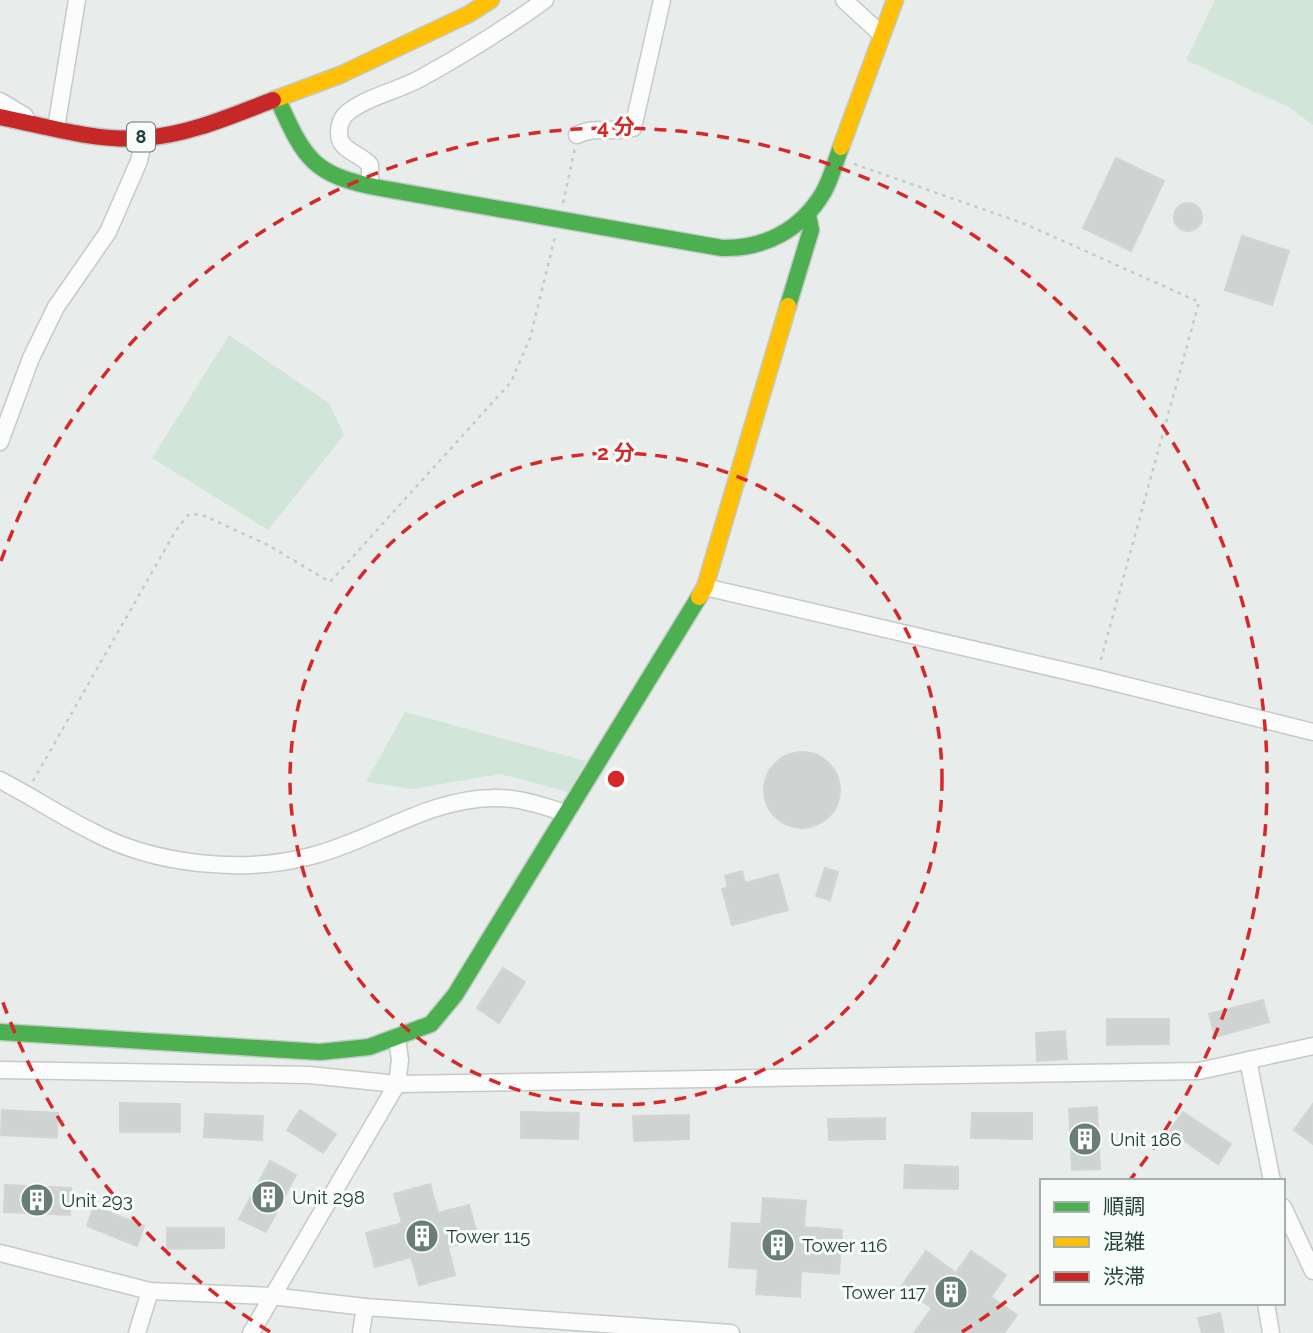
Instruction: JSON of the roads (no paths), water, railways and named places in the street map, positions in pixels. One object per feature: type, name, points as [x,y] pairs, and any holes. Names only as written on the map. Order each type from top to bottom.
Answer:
[{"type":"street","points":[[55,128],[77,0]]},
{"type":"street","name":"8","points":[[0,117],[96,136],[144,138],[208,125],[352,70],[469,14],[491,0]]},
{"type":"street","points":[[370,185],[370,165],[363,156],[349,150],[339,140],[338,128],[344,116],[354,108],[419,80],[545,0]]},
{"type":"street","points":[[578,135],[588,130],[618,132],[633,128],[662,0]]},
{"type":"street","points":[[844,0],[882,35]]},
{"type":"street","points":[[278,100],[298,144],[314,164],[329,174],[370,185],[559,220],[714,246],[742,247],[768,242],[789,232],[808,215],[824,192],[895,0]]},
{"type":"street","points":[[0,101],[38,124]]},
{"type":"street","points":[[0,442],[31,358],[57,307],[108,232],[139,161],[144,138]]},
{"type":"street","points":[[0,1032],[320,1052],[369,1047],[431,1024],[454,995],[705,587],[811,230],[808,215]]},
{"type":"street","points":[[705,587],[1096,678],[1313,732]]},
{"type":"street","points":[[0,780],[94,833],[125,847],[162,857],[210,863],[277,862],[311,856],[353,842],[426,810],[459,801],[495,798],[566,813]]},
{"type":"street","points":[[251,1333],[397,1084],[400,1060],[397,1038]]},
{"type":"street","points":[[0,1070],[309,1074],[397,1084],[1199,1071],[1313,1046]]},
{"type":"street","points":[[1248,1060],[1272,1179]]},
{"type":"street","points":[[1285,1211],[1313,1271]]},
{"type":"street","points":[[0,1253],[150,1291],[271,1296],[365,1307],[732,1333]]},
{"type":"street","points":[[137,1333],[150,1291]]},
{"type":"street","points":[[1266,1305],[1271,1333]]},
{"type":"street","points":[[361,1333],[365,1307]]},
{"type":"place","name":"Unit 186","points":[[1085,1139]]},
{"type":"place","name":"Unit 298","points":[[268,1197]]},
{"type":"place","name":"Unit 293","points":[[37,1200]]},
{"type":"place","name":"Tower 115","points":[[422,1236]]},
{"type":"place","name":"Tower 116","points":[[778,1245]]},
{"type":"place","name":"Tower 117","points":[[951,1292]]}]
